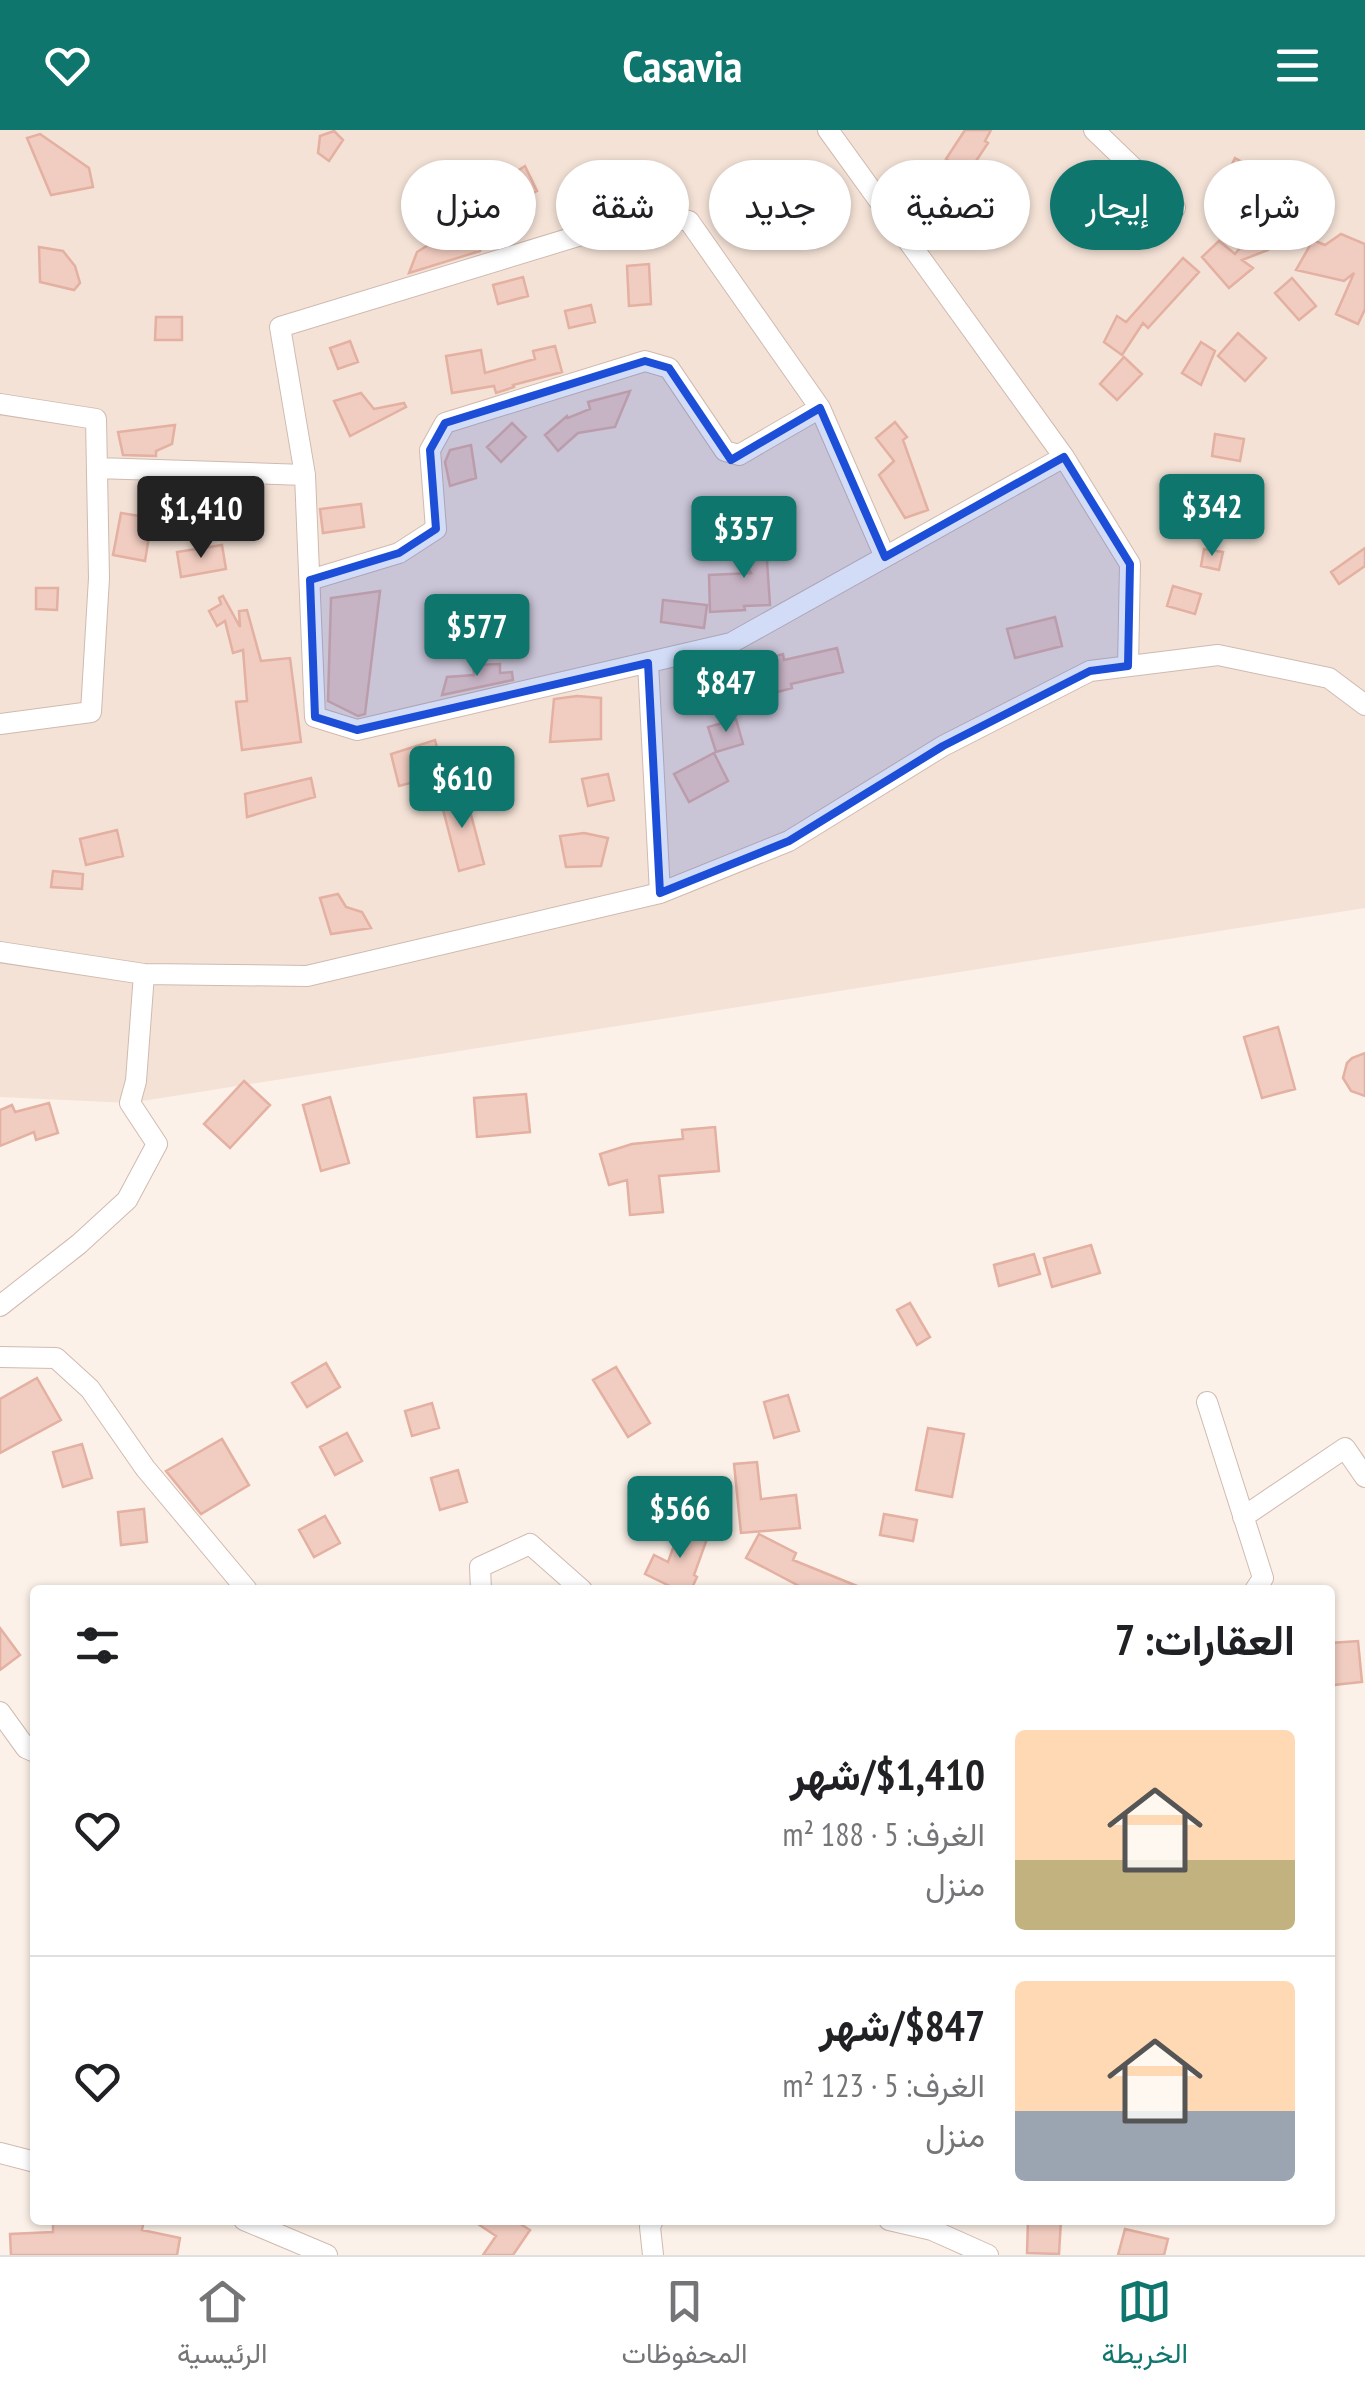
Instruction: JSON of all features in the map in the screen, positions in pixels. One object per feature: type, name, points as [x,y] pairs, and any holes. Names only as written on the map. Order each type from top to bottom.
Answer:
[{"type":"street","points":[[828,130],[1064,457],[1130,564],[1128,666]]},
{"type":"street","points":[[1094,130],[1125,160]]},
{"type":"street","points":[[885,557],[820,408],[689,221],[650,214],[280,327],[305,475],[315,717],[357,730],[731,644],[1064,457]]},
{"type":"street","points":[[310,580],[399,553],[436,529],[430,450],[445,423],[645,362],[669,368],[725,451],[738,456],[820,408]]},
{"type":"street","points":[[0,404],[96,419],[98,578],[91,712],[0,724]]},
{"type":"street","points":[[96,468],[305,475]]},
{"type":"street","points":[[0,952],[144,974],[307,976],[660,893],[789,842],[943,746],[1090,671],[1218,655],[1330,678],[1365,706]]},
{"type":"street","points":[[648,663],[660,893]]},
{"type":"street","points":[[0,1306],[79,1244],[127,1200],[156,1144],[130,1103],[136,1082],[144,974]]},
{"type":"street","points":[[0,1357],[56,1358],[90,1390],[146,1468],[242,1585]]},
{"type":"street","points":[[1207,1402],[1262,1578],[1258,1585]]},
{"type":"street","points":[[1243,1517],[1345,1448],[1365,1478]]},
{"type":"street","points":[[482,1585],[480,1567],[530,1544],[576,1585]]},
{"type":"street","points":[[0,1712],[30,1750]]},
{"type":"street","points":[[0,2152],[30,2161]]},
{"type":"street","points":[[256,2225],[327,2255]]},
{"type":"street","points":[[650,2225],[653,2255]]},
{"type":"street","points":[[910,2225],[932,2230],[988,2255]]},
{"type":"highlighted area","points":[[645,361],[669,368],[731,460],[820,408],[885,557],[1064,457],[1130,564],[1128,666],[1090,671],[943,746],[789,841],[660,893],[648,663],[357,730],[315,717],[310,580],[399,553],[436,529],[430,450],[445,423]]},
{"type":"shaded area","points":[[0,130],[1365,130],[1365,908],[130,1103],[0,1097]]},
{"type":"building","points":[[965,130],[991,130],[977,160],[946,159]]},
{"type":"building","points":[[334,131],[343,140],[329,161],[318,153],[320,136]]},
{"type":"building","points":[[40,134],[89,168],[93,187],[51,195],[27,138]]},
{"type":"building","points":[[1341,234],[1365,244],[1365,309],[1358,324],[1336,314],[1354,273],[1344,281],[1296,270],[1307,250],[1335,250],[1335,238]]},
{"type":"building","points":[[39,247],[63,251],[75,266],[80,283],[74,290],[40,282]]},
{"type":"building","points":[[420,250],[480,250],[409,273]]},
{"type":"building","points":[[1209,250],[1230,250],[1235,254],[1238,250],[1268,250],[1242,260],[1253,268],[1229,288],[1202,257]]},
{"type":"building","points":[[1183,258],[1199,272],[1148,328],[1143,323],[1122,355],[1104,342],[1117,316],[1126,322]]},
{"type":"building","points":[[649,264],[651,304],[629,306],[627,266]]},
{"type":"building","points":[[523,277],[528,296],[498,304],[493,285]]},
{"type":"building","points":[[1292,278],[1316,306],[1299,320],[1275,293]]},
{"type":"building","points":[[591,305],[595,322],[569,328],[565,311]]},
{"type":"building","points":[[156,317],[182,317],[182,340],[155,340]]},
{"type":"building","points":[[1238,333],[1266,358],[1245,381],[1218,356]]},
{"type":"building","points":[[350,341],[358,362],[338,369],[330,348]]},
{"type":"building","points":[[1201,342],[1215,351],[1201,385],[1182,373]]},
{"type":"building","points":[[555,346],[562,372],[496,393],[494,386],[452,393],[446,356],[481,350],[485,373],[535,359],[533,351]]},
{"type":"building","points":[[1124,357],[1142,374],[1117,400],[1100,384]]},
{"type":"building","points":[[630,391],[615,427],[578,433],[558,451],[545,435],[567,416],[590,409],[588,402]]},
{"type":"building","points":[[361,393],[374,409],[404,403],[406,407],[350,436],[334,401]]},
{"type":"building","points":[[895,422],[907,437],[903,440],[928,510],[905,518],[879,475],[894,461],[876,438]]},
{"type":"building","points":[[512,423],[526,437],[501,462],[487,447]]},
{"type":"building","points":[[175,425],[172,444],[156,451],[156,456],[123,455],[118,432]]},
{"type":"building","points":[[1215,434],[1244,439],[1240,461],[1212,456]]},
{"type":"building","points":[[471,445],[476,478],[450,486],[445,462],[450,450]]},
{"type":"building","points":[[361,504],[364,527],[323,533],[320,509]]},
{"type":"building","points":[[121,513],[152,518],[145,561],[113,555]]},
{"type":"building","points":[[765,536],[777,555],[767,561],[770,605],[710,612],[709,575],[751,573],[738,553]]},
{"type":"building","points":[[222,545],[226,569],[181,577],[177,552]]},
{"type":"building","points":[[1365,548],[1365,566],[1339,584],[1331,572]]},
{"type":"building","points":[[1204,549],[1223,552],[1219,570],[1201,566]]},
{"type":"building","points":[[1173,586],[1201,594],[1195,614],[1167,606]]},
{"type":"building","points":[[36,588],[58,588],[57,610],[36,609]]},
{"type":"building","points":[[380,591],[365,714],[358,716],[328,701],[331,598]]},
{"type":"building","points":[[223,596],[240,627],[239,611],[247,610],[261,661],[290,658],[301,742],[242,750],[236,702],[247,701],[243,650],[233,653],[225,621],[217,626],[209,611],[221,604],[219,598]]},
{"type":"building","points":[[663,600],[707,605],[704,628],[661,622]]},
{"type":"building","points":[[1055,617],[1062,646],[1015,658],[1007,629]]},
{"type":"building","points":[[837,648],[843,672],[791,684],[792,688],[759,697],[750,663],[783,654],[784,660]]},
{"type":"building","points":[[500,664],[500,673],[512,672],[513,680],[442,695],[447,677],[474,675],[473,665]]},
{"type":"building","points":[[601,698],[601,739],[550,742],[554,699]]},
{"type":"building","points":[[736,719],[743,744],[716,752],[708,727]]},
{"type":"building","points":[[435,740],[444,774],[399,786],[391,754]]},
{"type":"building","points":[[714,753],[728,781],[689,802],[674,774]]},
{"type":"building","points":[[608,774],[614,800],[588,806],[582,779]]},
{"type":"building","points":[[311,778],[315,797],[247,817],[245,794]]},
{"type":"building","points":[[465,792],[484,864],[459,871],[440,798]]},
{"type":"building","points":[[117,830],[123,856],[86,865],[80,839]]},
{"type":"building","points":[[584,833],[608,838],[601,866],[566,867],[560,836]]},
{"type":"building","points":[[53,871],[83,874],[82,889],[51,887]]},
{"type":"building","points":[[338,894],[346,907],[362,912],[371,928],[331,934],[320,898]]},
{"type":"building","points":[[1278,1027],[1295,1089],[1262,1098],[1244,1037]]},
{"type":"building","points":[[1365,1053],[1365,1096],[1351,1091],[1343,1078],[1347,1063]]},
{"type":"building","points":[[244,1081],[270,1105],[230,1148],[204,1124]]},
{"type":"building","points":[[526,1094],[530,1132],[477,1137],[474,1098]]},
{"type":"building","points":[[330,1097],[349,1163],[321,1171],[303,1105]]},
{"type":"building","points":[[49,1103],[58,1133],[36,1140],[34,1132],[0,1146],[0,1110],[12,1105],[15,1112]]},
{"type":"building","points":[[715,1127],[719,1171],[659,1176],[663,1212],[630,1215],[627,1180],[609,1185],[600,1154],[632,1144],[683,1139],[682,1130]]},
{"type":"building","points":[[1091,1245],[1100,1273],[1052,1287],[1044,1258]]},
{"type":"building","points":[[1034,1254],[1040,1274],[999,1286],[994,1265]]},
{"type":"building","points":[[910,1303],[930,1337],[917,1345],[897,1310]]},
{"type":"building","points":[[326,1363],[340,1387],[307,1407],[292,1383]]},
{"type":"building","points":[[616,1367],[650,1423],[628,1437],[593,1380]]},
{"type":"building","points":[[37,1378],[61,1420],[0,1453],[0,1399]]},
{"type":"building","points":[[788,1395],[799,1431],[774,1438],[764,1402]]},
{"type":"building","points":[[432,1403],[439,1428],[412,1436],[405,1411]]},
{"type":"building","points":[[928,1428],[964,1434],[952,1497],[916,1490]]},
{"type":"building","points":[[347,1433],[362,1461],[335,1475],[320,1447]]},
{"type":"building","points":[[222,1439],[249,1485],[201,1514],[166,1471]]},
{"type":"building","points":[[82,1444],[92,1478],[63,1487],[53,1452]]},
{"type":"building","points":[[757,1462],[761,1499],[796,1495],[800,1528],[741,1533],[734,1464]]},
{"type":"building","points":[[458,1470],[467,1502],[440,1510],[431,1478]]},
{"type":"building","points":[[144,1509],[147,1542],[121,1545],[118,1512]]},
{"type":"building","points":[[884,1514],[917,1520],[913,1541],[880,1535]]},
{"type":"building","points":[[325,1516],[340,1543],[314,1557],[299,1530]]},
{"type":"building","points":[[681,1526],[708,1536],[693,1585],[668,1585],[645,1574],[654,1555],[668,1562]]},
{"type":"building","points":[[759,1534],[796,1553],[793,1560],[855,1585],[797,1585],[746,1558]]},
{"type":"building","points":[[0,1628],[20,1655],[0,1670]]},
{"type":"building","points":[[1358,1641],[1362,1682],[1335,1685],[1335,1643]]},
{"type":"building","points":[[53,2225],[143,2225],[142,2230],[180,2238],[177,2255],[11,2255],[10,2234],[53,2232]]},
{"type":"building","points":[[480,2225],[522,2225],[530,2230],[513,2255],[483,2255],[496,2236]]},
{"type":"building","points":[[1028,2225],[1061,2225],[1059,2254],[1027,2253]]},
{"type":"building","points":[[1125,2229],[1168,2239],[1164,2255],[1118,2255]]}]
